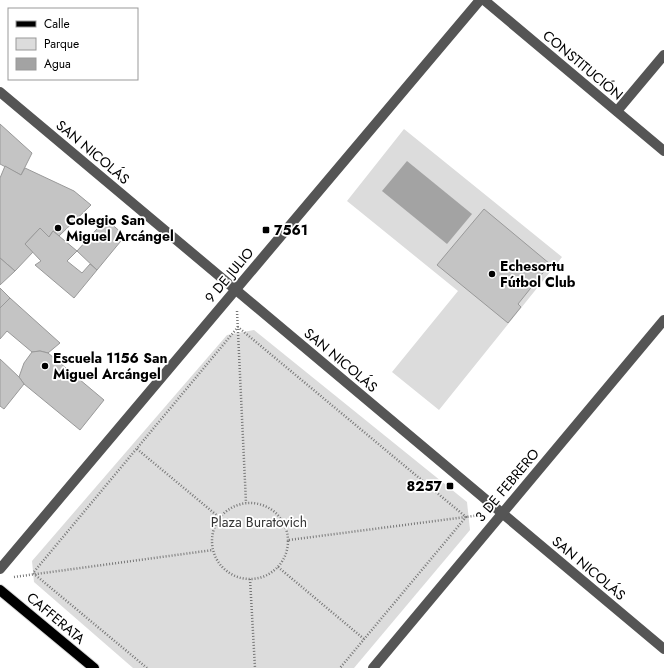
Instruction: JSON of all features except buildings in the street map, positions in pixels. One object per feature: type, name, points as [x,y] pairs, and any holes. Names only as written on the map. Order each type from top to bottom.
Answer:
[{"type":"main road","name":"CAFFERATA","points":[[0,590],[94,668]]},
{"type":"street","name":"9 DE JULIO","points":[[0,569],[480,0]]},
{"type":"street","name":"CONSTITUCIÓN","points":[[484,0],[664,151]]},
{"type":"street","points":[[617,111],[664,55]]},
{"type":"street","name":"SAN NICOLÁS","points":[[0,92],[664,650]]},
{"type":"street","name":"3 DE FEBRERO","points":[[373,668],[664,320]]},
{"type":"path","points":[[235,289],[246,503]]},
{"type":"path","points":[[33,573],[238,327]]},
{"type":"path","points":[[238,327],[466,517]]},
{"type":"path","points":[[137,449],[220,518]]},
{"type":"path","points":[[256,503],[267,506],[276,512],[285,525],[289,540],[284,559],[278,567],[265,576],[250,579],[230,574],[217,560],[213,550],[212,539],[214,528],[220,518],[236,505],[256,503]]},
{"type":"path","points":[[289,540],[502,513]]},
{"type":"path","points":[[340,668],[466,517]]},
{"type":"path","points":[[7,578],[33,573],[213,550]]},
{"type":"path","points":[[278,567],[364,640]]},
{"type":"path","points":[[33,573],[146,668]]},
{"type":"path","points":[[250,579],[255,668]]},
{"type":"green space","name":"Echesortu Fútbol Club","points":[[404,129],[562,257],[439,410],[392,372],[458,291],[347,201]]},
{"type":"green space","name":"Plaza Buratovich","points":[[254,330],[467,502],[470,530],[354,668],[133,668],[34,582],[32,561],[227,335]]},
{"type":"water","points":[[407,161],[472,214],[447,244],[382,191]]},
{"type":"place","name":"Colegio San Miguel Arcángel","points":[[58,228]]},
{"type":"place","name":"7561","points":[[266,230]]},
{"type":"place","name":"Echesortu Fútbol Club","points":[[492,274]]},
{"type":"place","name":"Escuela 1156 San Miguel Arcángel","points":[[45,366]]},
{"type":"place","name":"8257","points":[[450,486]]}]
